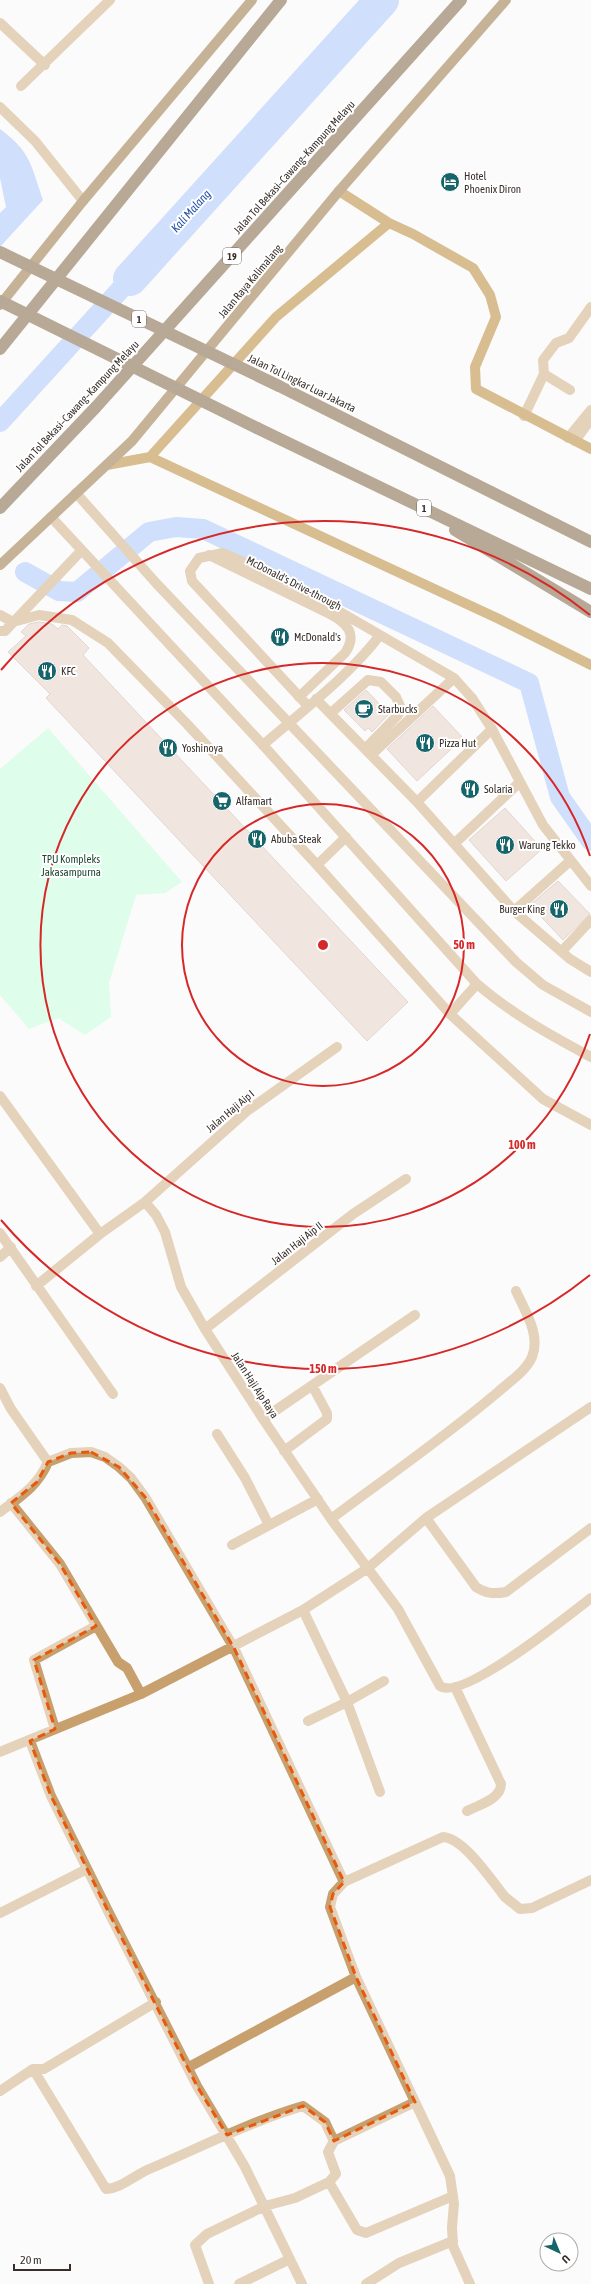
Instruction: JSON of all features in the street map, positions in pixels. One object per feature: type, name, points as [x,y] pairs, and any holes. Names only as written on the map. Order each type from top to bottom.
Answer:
[{"type":"highway","points":[[0,349],[281,0]]},
{"type":"highway","name":"Jalan Tol Bekasi–Cawang–Kampung Melayu","points":[[0,508],[96,407],[460,0]]},
{"type":"highway","name":"Jalan Tol Lingkar Luar Jakarta","points":[[0,252],[279,386],[591,542]]},
{"type":"highway","name":"1","points":[[0,301],[257,428],[591,588]]},
{"type":"highway","points":[[398,496],[591,612]]},
{"type":"main road","points":[[0,305],[83,201],[252,0]]},
{"type":"main road","name":"Jalan Raya Kalimalang","points":[[0,565],[132,440],[339,191],[506,0]]},
{"type":"street","points":[[20,86],[44,65],[110,0]]},
{"type":"street","points":[[0,23],[44,65]]},
{"type":"street","points":[[0,107],[36,141],[83,201]]},
{"type":"street","points":[[339,191],[389,223],[413,234],[473,268],[490,295],[496,317],[474,367],[476,389],[524,416],[591,449]]},
{"type":"street","points":[[107,465],[150,456],[276,317],[389,223]]},
{"type":"street","points":[[524,416],[544,374],[543,360],[556,343],[569,338],[591,308]]},
{"type":"street","points":[[544,374],[570,390]]},
{"type":"street","points":[[572,440],[591,410]]},
{"type":"street","points":[[572,440],[591,419]]},
{"type":"street","points":[[150,456],[499,619],[591,665]]},
{"type":"street","points":[[76,493],[141,567],[290,722],[516,962],[543,985],[591,1012]]},
{"type":"street","points":[[51,517],[83,554],[264,745],[478,984],[502,1005],[533,1026],[591,1057]]},
{"type":"street","points":[[308,706],[192,581],[190,571],[199,558],[223,553],[292,584],[454,678],[472,698],[492,730],[543,825],[591,886]]},
{"type":"street","points":[[0,631],[5,631],[72,562],[83,554]]},
{"type":"street","name":"McDonald's Drive-through","points":[[209,555],[330,614],[347,626],[352,638],[350,646],[345,653],[299,697]]},
{"type":"street","points":[[0,615],[13,622],[39,615],[72,620],[108,643],[187,724],[317,865],[450,1014],[543,1098],[591,1125]]},
{"type":"street","points":[[264,745],[368,650],[380,635]]},
{"type":"street","points":[[368,752],[454,678]]},
{"type":"street","points":[[331,713],[368,680],[381,682],[396,697],[401,708],[398,715],[368,752]]},
{"type":"street","points":[[316,699],[417,802],[514,911],[562,951],[591,972]]},
{"type":"street","points":[[417,802],[492,730]]},
{"type":"street","points":[[455,843],[520,782]]},
{"type":"street","points":[[317,865],[346,837]]},
{"type":"street","points":[[514,911],[570,861]]},
{"type":"street","points":[[562,951],[591,920]]},
{"type":"street","points":[[450,1014],[478,984]]},
{"type":"street","name":"Jalan Haji Aip I","points":[[36,1286],[100,1234],[145,1202],[248,1111],[337,1047]]},
{"type":"street","points":[[0,1096],[100,1234]]},
{"type":"street","name":"Jalan Haji Aip II","points":[[205,1329],[353,1214],[406,1179]]},
{"type":"street","name":"Jalan Haji Aip Raya","points":[[145,1202],[156,1215],[165,1232],[181,1286],[205,1329],[284,1451],[331,1519],[398,1608],[440,1686],[446,1688],[455,1687]]},
{"type":"street","points":[[0,1233],[113,1394]]},
{"type":"street","points":[[0,1257],[11,1247]]},
{"type":"street","points":[[331,1519],[482,1406],[521,1372],[532,1358],[535,1345],[532,1326],[516,1291]]},
{"type":"street","points":[[263,1419],[313,1387],[415,1316]]},
{"type":"street","points":[[284,1451],[327,1419],[327,1413],[313,1387]]},
{"type":"street","points":[[0,1388],[11,1409],[48,1462]]},
{"type":"street","points":[[1,1749],[30,1741],[55,1729],[141,1694],[234,1648],[303,1610],[368,1568],[426,1518],[591,1407]]},
{"type":"street","points":[[216,1434],[245,1478],[270,1525]]},
{"type":"street","points":[[0,1512],[28,1491],[37,1482],[48,1462],[71,1453],[90,1452],[105,1458],[131,1478],[157,1514],[234,1648],[344,1882]]},
{"type":"street","points":[[232,1545],[318,1499]]},
{"type":"street","points":[[11,1503],[60,1564],[96,1626],[120,1664],[125,1665],[127,1668],[141,1694]]},
{"type":"street","points":[[426,1518],[476,1587],[485,1593],[494,1594],[506,1592],[591,1528]]},
{"type":"street","points":[[467,1811],[497,1796],[501,1790],[501,1784],[455,1687],[489,1673],[551,1629],[591,1598]]},
{"type":"street","points":[[303,1610],[347,1702],[380,1792]]},
{"type":"street","points":[[55,1729],[34,1660],[96,1626]]},
{"type":"street","points":[[308,1721],[347,1702],[384,1681]]},
{"type":"street","points":[[30,1741],[51,1796],[87,1869],[189,2067],[197,2086],[227,2135],[265,2206],[302,2284]]},
{"type":"street","points":[[470,2284],[454,2246],[453,2196],[450,2176],[356,1977],[330,1907],[333,1894],[344,1882],[443,1838],[452,1839],[463,1848],[507,1898],[520,1909],[532,1908],[591,1880]]},
{"type":"street","points":[[0,1913],[87,1869]]},
{"type":"street","points":[[189,2067],[356,1977]]},
{"type":"street","points":[[0,2091],[33,2069],[44,2069],[156,2002]]},
{"type":"street","points":[[33,2069],[106,2189],[120,2185],[145,2171],[255,2122],[303,2106],[325,2122],[334,2141]]},
{"type":"street","points":[[209,2284],[195,2245],[207,2234],[265,2206],[295,2198],[329,2182],[336,2174],[328,2152],[334,2141],[415,2102]]},
{"type":"street","points":[[329,2182],[357,2230],[366,2233],[453,2196]]},
{"type":"street","points":[[366,2284],[399,2264],[453,2240]]},
{"type":"street","points":[[239,2284],[290,2259]]},
{"type":"highlighted area","points":[[91,1452],[119,1467],[145,1497],[234,1648],[344,1882],[333,1894],[330,1907],[356,1977],[415,2102],[334,2141],[325,2122],[303,2106],[227,2135],[197,2086],[107,1909],[51,1796],[30,1741],[55,1729],[34,1660],[96,1626],[60,1564],[11,1503],[37,1482],[48,1462],[71,1453]]},
{"type":"green space","name":"TPU Kompleks Jakasampurna","points":[[48,728],[182,882],[165,893],[136,895],[109,983],[111,1017],[85,1035],[58,1018],[29,1029],[0,995],[0,769]]},
{"type":"water","points":[[0,129],[18,145],[29,160],[43,200],[0,247],[0,213],[6,207],[0,178]]},
{"type":"building","points":[[39,622],[52,624],[58,629],[62,625],[67,626],[89,648],[83,655],[408,1002],[367,1041],[46,698],[50,694],[8,652],[26,636],[21,632],[29,624]]},
{"type":"building","name":"Starbucks","points":[[366,690],[389,714],[372,732],[368,728],[365,731],[344,710]]},
{"type":"building","name":"Pizza Hut","points":[[433,706],[463,738],[417,781],[387,749]]},
{"type":"building","name":"Warung Tekko","points":[[505,808],[542,849],[506,881],[469,840]]},
{"type":"building","name":"Burger King","points":[[558,881],[590,914],[563,940],[530,905]]},
{"type":"waterway","name":"Kali Malang","points":[[130,279],[382,0]]},
{"type":"waterway","name":"Kali Malang","points":[[0,422],[130,279]]},
{"type":"waterway","points":[[25,572],[59,591],[77,592],[149,532],[176,527],[203,529],[529,683],[560,797],[591,841]]},
{"type":"place","name":"Hotel Phoenix Diron","points":[[450,182]]},
{"type":"place","name":"McDonald's","points":[[280,637]]},
{"type":"place","name":"KFC","points":[[47,671]]},
{"type":"place","name":"Starbucks","points":[[364,709]]},
{"type":"place","name":"Pizza Hut","points":[[425,743]]},
{"type":"place","name":"Yoshinoya","points":[[168,748]]},
{"type":"place","name":"Solaria","points":[[470,789]]},
{"type":"place","name":"Alfamart","points":[[222,801]]},
{"type":"place","name":"Abuba Steak","points":[[257,839]]},
{"type":"place","name":"Warung Tekko","points":[[505,845]]},
{"type":"place","name":"Burger King","points":[[559,909]]}]
